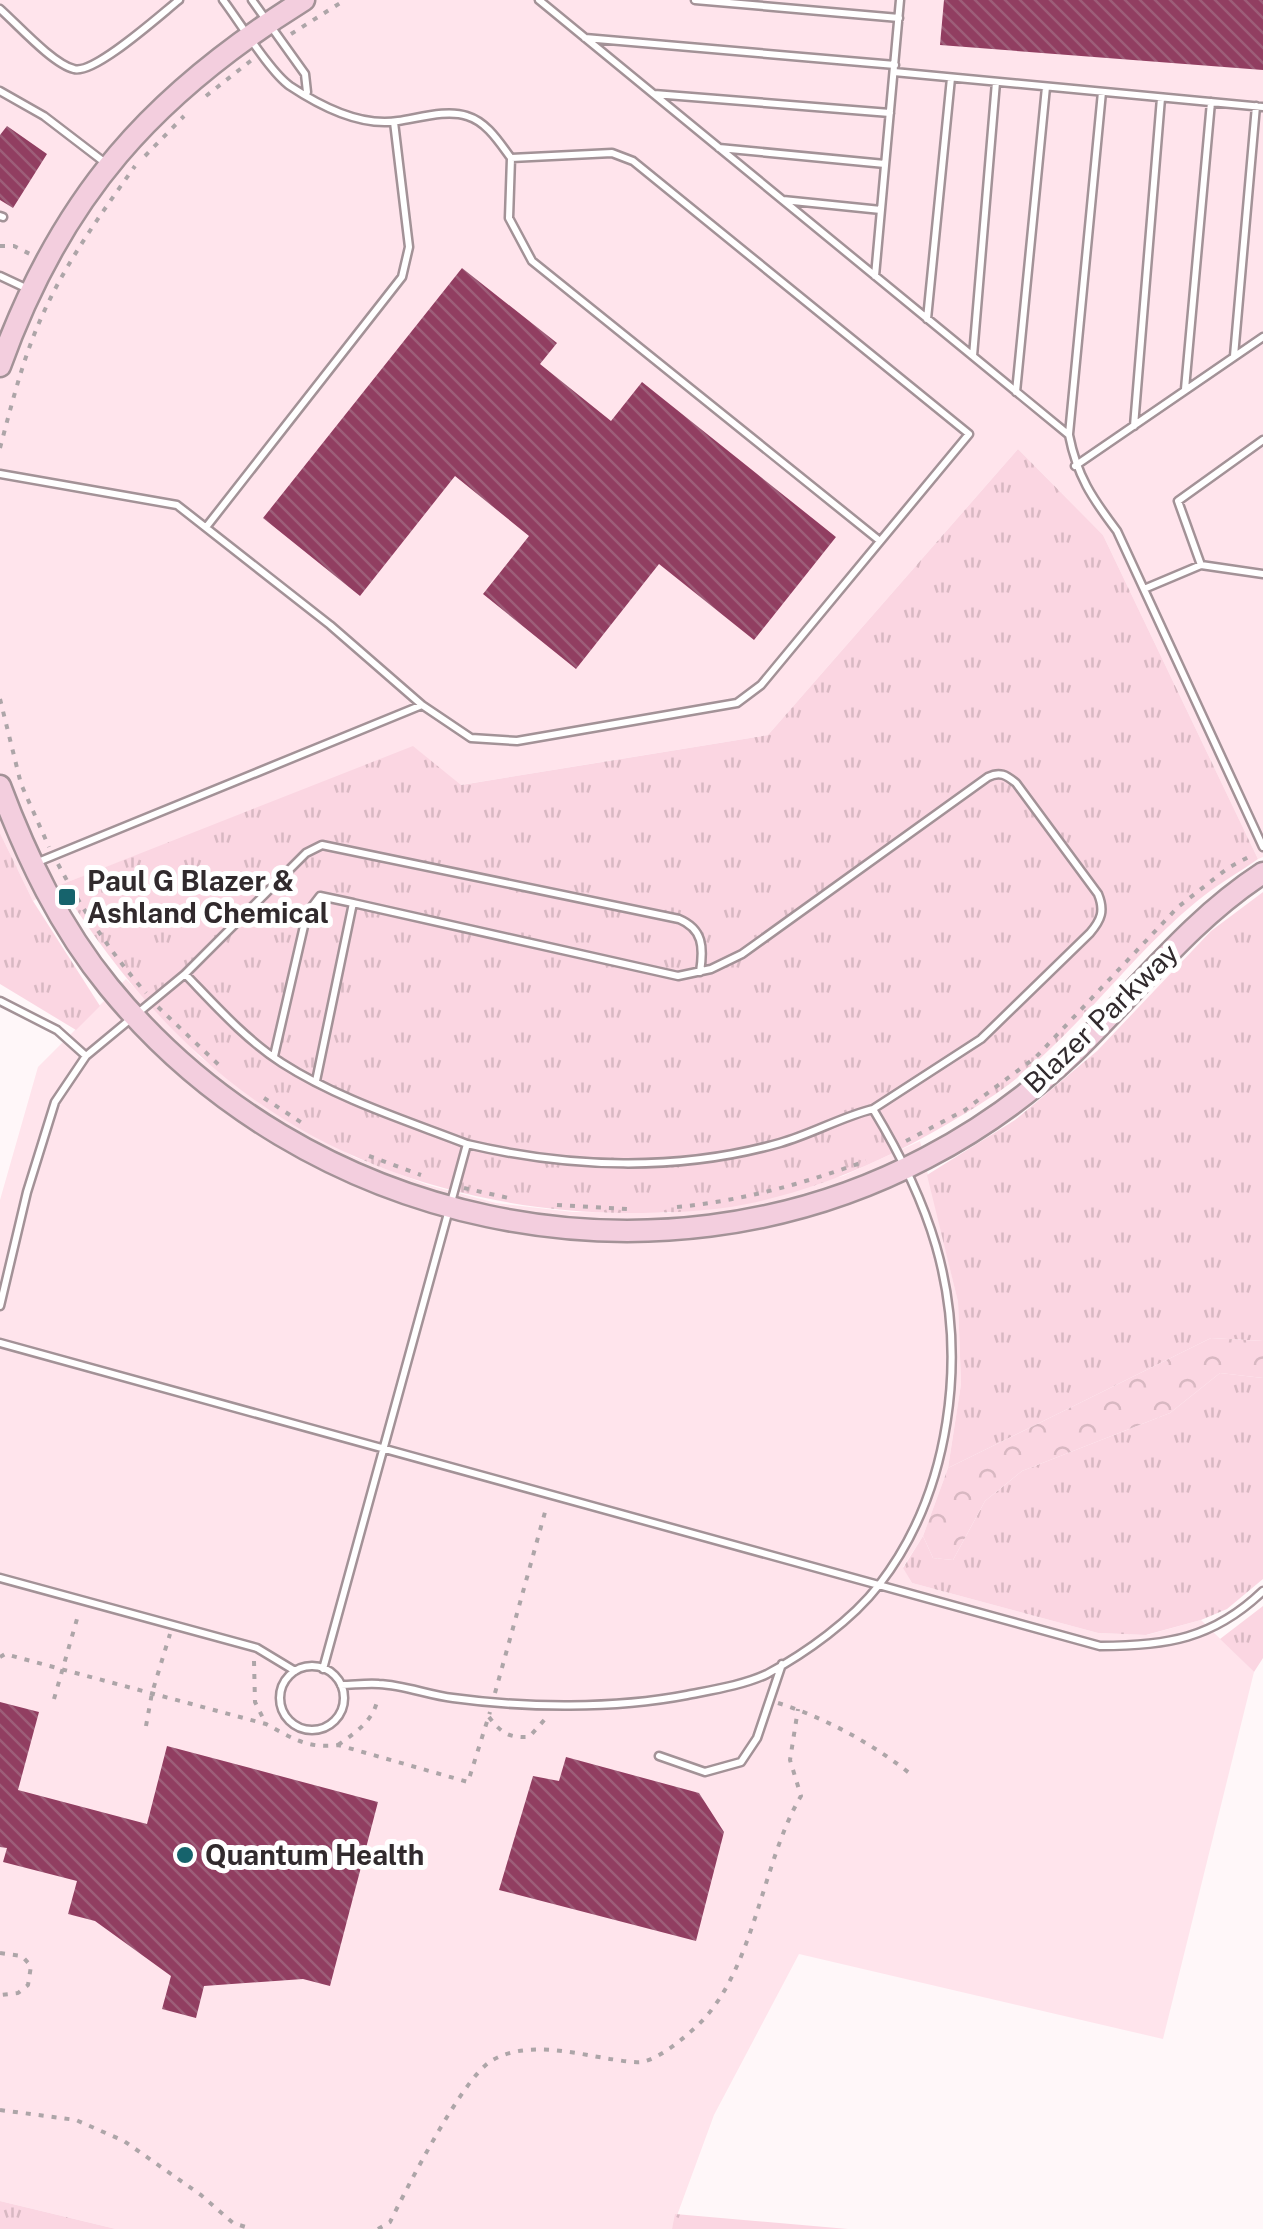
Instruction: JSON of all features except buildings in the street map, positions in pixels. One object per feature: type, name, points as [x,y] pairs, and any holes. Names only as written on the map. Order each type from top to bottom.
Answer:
[{"type":"street","points":[[0,366],[46,261],[68,221],[108,166],[185,84],[249,35],[304,0]]},
{"type":"street","name":"Blazer Parkway","points":[[0,786],[32,864],[87,956],[136,1015],[192,1071],[282,1136],[362,1178],[450,1209],[571,1230],[686,1229],[778,1213],[846,1193],[906,1168],[990,1120],[1041,1081],[1072,1054],[1196,924],[1229,895],[1263,873]]},
{"type":"lane","points":[[0,9],[56,58],[73,69],[87,70],[179,0]]},
{"type":"lane","points":[[224,0],[288,85],[332,110],[362,120],[394,122],[464,114],[484,124],[511,158],[509,218],[532,260],[880,542]]},
{"type":"lane","points":[[252,0],[305,74],[307,94]]},
{"type":"lane","points":[[539,0],[1069,435]]},
{"type":"lane","points":[[694,0],[899,18]]},
{"type":"lane","points":[[875,277],[900,0]]},
{"type":"lane","points":[[584,38],[1260,107],[1234,356]]},
{"type":"lane","points":[[927,320],[951,78]]},
{"type":"lane","points":[[972,358],[996,82]]},
{"type":"lane","points":[[1016,393],[1046,86]]},
{"type":"lane","points":[[0,91],[44,116],[108,166]]},
{"type":"lane","points":[[1102,92],[1069,435],[1075,466],[1090,495],[1117,531],[1263,848]]},
{"type":"lane","points":[[652,94],[890,113]]},
{"type":"lane","points":[[1134,426],[1161,98]]},
{"type":"lane","points":[[1185,389],[1211,102]]},
{"type":"lane","points":[[207,526],[402,278],[409,247],[394,122]]},
{"type":"lane","points":[[718,148],[885,164]]},
{"type":"lane","points":[[0,474],[176,504],[422,705],[471,738],[517,740],[737,703],[761,686],[968,434],[633,162],[612,153],[511,158]]},
{"type":"lane","points":[[782,200],[881,210]]},
{"type":"lane","points":[[0,276],[31,290]]},
{"type":"lane","points":[[1075,466],[1263,337]]},
{"type":"lane","points":[[1200,565],[1178,500],[1263,440]]},
{"type":"lane","points":[[1144,589],[1200,565],[1263,574]]},
{"type":"lane","points":[[32,864],[422,705]]},
{"type":"lane","points":[[184,974],[232,1023],[274,1056],[386,1114],[467,1144],[528,1158],[610,1163],[703,1161],[784,1142],[874,1108],[982,1039],[1090,933],[1104,907],[1016,782],[995,773],[742,954],[700,972],[678,976],[320,896],[307,913],[274,1056]]},
{"type":"lane","points":[[0,1306],[27,1192],[55,1102],[86,1056],[184,974],[306,853],[322,844],[678,918],[693,924],[700,935],[700,972]]},
{"type":"lane","points":[[316,1081],[353,903]]},
{"type":"lane","points":[[0,1001],[56,1030],[86,1056]]},
{"type":"lane","points":[[341,1685],[380,1684],[454,1698],[576,1706],[684,1696],[765,1675],[830,1633],[878,1586],[908,1538],[933,1486],[950,1404],[949,1321],[936,1248],[906,1168],[874,1108]]},
{"type":"lane","points":[[323,1669],[467,1144]]},
{"type":"lane","points":[[0,1343],[1100,1646],[1165,1643],[1225,1622],[1263,1591]]},
{"type":"lane","points":[[0,1578],[257,1648],[296,1671]]},
{"type":"lane","points":[[659,1756],[705,1772],[741,1762],[757,1738],[782,1664]]},
{"type":"lane","points":[[306,1667],[323,1669],[341,1685],[343,1705],[333,1722],[315,1730],[304,1729],[288,1719],[280,1698],[287,1678],[296,1671],[306,1667]]},
{"type":"path","points":[[282,40],[346,0]]},
{"type":"path","points":[[196,104],[262,53]]},
{"type":"path","points":[[0,448],[42,316],[86,235],[137,164],[184,116]]},
{"type":"path","points":[[0,246],[14,246],[46,261]]},
{"type":"path","points":[[0,698],[21,784],[76,898],[120,963],[153,1001],[231,1076]]},
{"type":"path","points":[[674,1207],[708,1204],[807,1182],[895,1147],[965,1110],[1036,1057],[1178,907],[1228,868],[1263,848]]},
{"type":"path","points":[[262,1096],[308,1127]]},
{"type":"path","points":[[363,1154],[424,1176]]},
{"type":"path","points":[[456,1186],[529,1203]]},
{"type":"path","points":[[548,1204],[640,1210]]},
{"type":"path","points":[[54,1699],[82,1602]]},
{"type":"path","points":[[146,1726],[173,1625]]},
{"type":"path","points":[[257,1648],[255,1702],[266,1724]]},
{"type":"path","points":[[338,1745],[362,1728],[376,1710],[380,1684]]},
{"type":"path","points":[[770,1701],[798,1710],[883,1752],[914,1776]]},
{"type":"path","points":[[378,2229],[390,2222],[459,2100],[487,2063],[528,2050],[642,2062],[700,2023],[722,1991],[742,1950],[788,1818],[800,1796],[790,1760],[798,1710]]},
{"type":"path","points":[[488,1717],[499,1731],[512,1738],[529,1737],[548,1716]]},
{"type":"path","points":[[0,1953],[22,1956],[31,1966],[28,1985],[18,1993],[0,1995]]},
{"type":"path","points":[[0,2110],[76,2120],[124,2141],[233,2223],[252,2229]]},
{"type":"shaded area","points":[[0,0],[1263,0],[1263,857],[1258,859],[1103,535],[1018,449],[768,735],[460,785],[415,748],[60,885],[33,901],[0,833]]},
{"type":"shaded area","points":[[126,979],[200,1057],[270,1109],[354,1157],[428,1185],[496,1203],[573,1212],[669,1213],[843,1176],[920,1141],[958,1302],[961,1384],[948,1468],[923,1536],[903,1567],[912,1583],[1098,1633],[1147,1635],[1201,1620],[1254,1672],[1163,2039],[799,1954],[714,2115],[672,2229],[116,2229],[0,2201],[0,1200],[38,1067]]},
{"type":"green space","points":[[1018,449],[1103,535],[1258,859],[1203,896],[1169,926],[1017,1078],[960,1117],[872,1163],[811,1187],[747,1204],[657,1213],[569,1210],[511,1203],[398,1174],[344,1152],[292,1124],[243,1092],[198,1054],[123,974],[60,885],[413,746],[461,785],[768,735]]},
{"type":"green space","points":[[0,833],[33,901],[100,1006],[76,1030],[0,984]]},
{"type":"green space","points":[[1263,892],[1263,1341],[1211,1338],[948,1468],[961,1384],[958,1302],[927,1175],[1015,1120],[1097,1051],[1211,931]]},
{"type":"green space","points":[[1211,1338],[1263,1341],[1263,1378],[1220,1373],[1170,1413],[1022,1471],[985,1501],[953,1560],[933,1558],[923,1536],[948,1468]]},
{"type":"green space","points":[[1220,1373],[1263,1378],[1263,1579],[1227,1609],[1146,1635],[1098,1633],[912,1583],[903,1568],[923,1536],[933,1558],[953,1560],[985,1501],[1022,1471],[1170,1413]]},
{"type":"green space","points":[[1263,1606],[1263,1658],[1254,1672],[1220,1639]]},
{"type":"green space","points":[[0,2201],[116,2229],[0,2229]]},
{"type":"green space","points":[[675,2214],[848,2229],[672,2229]]},
{"type":"place","name":"Paul G Blazer & Ashland Chemical","points":[[67,897]]},
{"type":"place","name":"Quantum Health","points":[[185,1855]]}]
